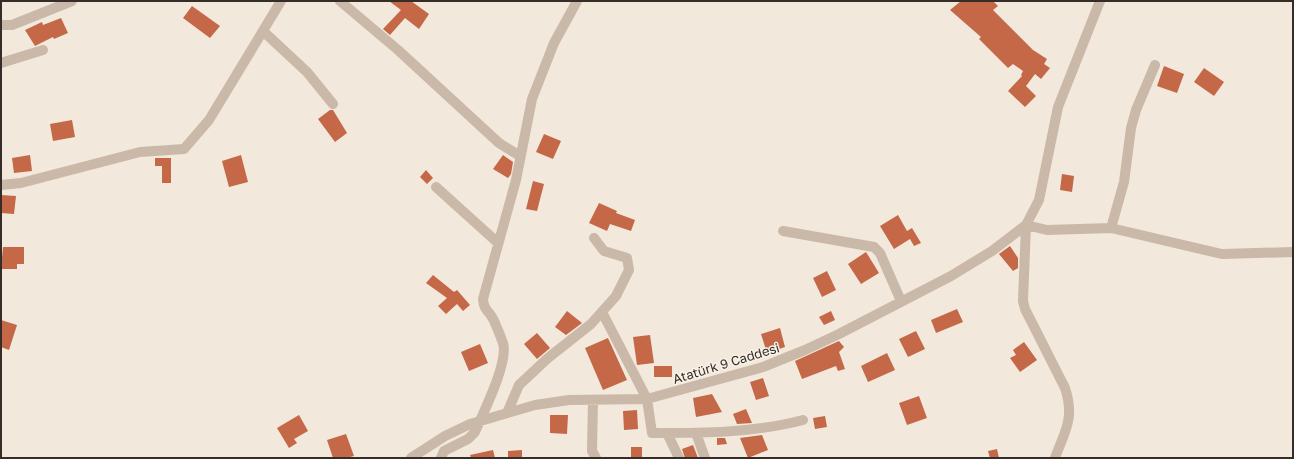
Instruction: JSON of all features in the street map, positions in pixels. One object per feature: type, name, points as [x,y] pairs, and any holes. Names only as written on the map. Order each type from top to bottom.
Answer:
[{"type":"street","points":[[1,25],[12,25],[72,1]]},
{"type":"street","points":[[1,185],[21,183],[140,152],[184,150],[209,120],[264,32],[281,1]]},
{"type":"street","points":[[340,1],[398,50],[499,143],[520,156]]},
{"type":"street","points":[[441,458],[444,451],[472,436],[498,377],[504,358],[504,345],[492,318],[484,308],[483,299],[516,180],[532,99],[554,42],[577,1]]},
{"type":"street","points":[[1055,458],[1069,424],[1068,398],[1065,388],[1025,309],[1023,301],[1026,224],[1039,200],[1058,107],[1100,1]]},
{"type":"street","points":[[264,32],[308,72],[333,104]]},
{"type":"street","points":[[1,63],[43,50]]},
{"type":"street","points":[[1111,228],[1124,182],[1131,128],[1136,110],[1155,65]]},
{"type":"street","points":[[436,187],[498,243]]},
{"type":"street","points":[[1026,224],[1047,230],[1111,228],[1222,254],[1293,252]]},
{"type":"street","name":"Atatürk 9 Caddesi","points":[[411,458],[445,436],[480,420],[554,402],[646,399],[733,376],[785,359],[839,334],[972,263],[1010,238],[1026,224]]},
{"type":"street","points":[[783,231],[874,247],[880,253],[901,301]]},
{"type":"street","points":[[507,413],[519,385],[548,358],[591,324],[616,296],[629,270],[627,258],[604,251],[594,238]]},
{"type":"street","points":[[602,312],[646,399],[652,433],[696,434],[777,427],[803,420]]},
{"type":"street","points":[[594,400],[592,451],[596,458]]},
{"type":"street","points":[[667,433],[679,458]]},
{"type":"street","points":[[696,434],[705,458]]},
{"type":"building","points":[[389,1],[411,1],[429,14],[419,29],[405,18],[390,35],[383,29],[401,10]]},
{"type":"building","points":[[961,1],[993,1],[998,6],[993,10],[1033,50],[1047,59],[1044,64],[1050,68],[1041,79],[1035,74],[1026,86],[1036,96],[1025,107],[1008,91],[1022,76],[1023,71],[1013,64],[1008,68],[979,39],[981,37],[950,10]]},
{"type":"building","points":[[192,6],[220,26],[210,38],[183,18]]},
{"type":"building","points":[[61,18],[68,33],[54,39],[53,37],[35,46],[25,30],[42,22],[43,25]]},
{"type":"building","points":[[1164,66],[1184,74],[1177,93],[1157,86]]},
{"type":"building","points":[[1204,68],[1224,82],[1214,96],[1194,82]]},
{"type":"building","points":[[330,110],[333,110],[347,133],[335,142],[318,119]]},
{"type":"building","points":[[72,120],[75,137],[53,141],[50,124]]},
{"type":"building","points":[[544,134],[561,141],[553,159],[536,152]]},
{"type":"building","points":[[30,155],[32,171],[14,173],[12,158]]},
{"type":"building","points":[[241,155],[248,182],[229,187],[222,161]]},
{"type":"building","points":[[503,155],[513,162],[511,174],[508,178],[493,169]]},
{"type":"building","points":[[155,158],[171,158],[171,183],[162,183],[162,166],[155,166]]},
{"type":"building","points":[[426,170],[433,178],[427,184],[420,177]]},
{"type":"building","points":[[1062,174],[1074,176],[1072,192],[1060,190]]},
{"type":"building","points":[[533,181],[544,184],[537,211],[526,209]]},
{"type":"building","points":[[1,195],[16,196],[14,214],[1,213]]},
{"type":"building","points":[[599,203],[617,211],[616,213],[635,220],[631,231],[610,224],[607,231],[589,223]]},
{"type":"building","points":[[898,215],[907,231],[912,228],[921,243],[914,246],[910,239],[894,249],[880,226]]},
{"type":"building","points":[[1010,246],[1018,258],[1018,268],[1013,271],[999,254]]},
{"type":"building","points":[[3,247],[24,247],[24,264],[17,264],[17,269],[1,269]]},
{"type":"building","points":[[866,252],[879,273],[861,284],[848,264]]},
{"type":"building","points":[[827,271],[836,290],[822,297],[813,278]]},
{"type":"building","points":[[433,275],[454,292],[457,290],[470,305],[463,311],[457,304],[446,314],[438,306],[447,298],[426,283]]},
{"type":"building","points":[[957,309],[963,322],[936,333],[931,320]]},
{"type":"building","points":[[567,311],[582,323],[566,335],[555,327]]},
{"type":"building","points":[[831,311],[835,320],[824,325],[819,317]]},
{"type":"building","points":[[1,320],[17,325],[9,350],[1,347]]},
{"type":"building","points":[[780,328],[785,347],[767,353],[761,334]]},
{"type":"building","points":[[916,331],[925,349],[908,357],[899,339]]},
{"type":"building","points":[[537,333],[550,348],[537,359],[524,344]]},
{"type":"building","points":[[650,335],[654,363],[637,365],[633,337]]},
{"type":"building","points":[[608,338],[627,380],[603,390],[585,348]]},
{"type":"building","points":[[839,341],[844,347],[839,352],[845,369],[838,371],[836,366],[802,379],[795,361]]},
{"type":"building","points":[[1024,342],[1037,360],[1020,372],[1010,358],[1016,355],[1013,350]]},
{"type":"building","points":[[480,344],[488,363],[469,371],[461,352]]},
{"type":"building","points":[[887,353],[895,370],[868,382],[861,366]]},
{"type":"building","points":[[654,366],[672,366],[672,377],[654,377]]},
{"type":"building","points":[[763,378],[769,396],[756,400],[750,382]]},
{"type":"building","points":[[712,394],[722,412],[696,417],[693,398]]},
{"type":"building","points":[[919,396],[927,418],[907,425],[899,403]]},
{"type":"building","points":[[746,409],[752,423],[737,424],[733,414]]},
{"type":"building","points":[[637,410],[638,429],[624,430],[623,411]]},
{"type":"building","points":[[299,415],[308,431],[294,439],[297,443],[289,448],[277,428]]},
{"type":"building","points":[[550,415],[568,415],[567,434],[550,433]]},
{"type":"building","points":[[825,416],[827,427],[815,429],[813,418]]},
{"type":"building","points":[[346,434],[354,456],[346,458],[333,458],[327,440]]},
{"type":"building","points":[[762,435],[768,450],[748,458],[740,438]]},
{"type":"building","points":[[717,438],[725,438],[727,444],[717,445]]},
{"type":"building","points":[[693,445],[698,458],[685,458],[682,449]]},
{"type":"building","points":[[631,447],[642,447],[642,458],[631,458]]},
{"type":"building","points":[[997,449],[999,458],[990,458],[988,451]]},
{"type":"building","points":[[493,450],[495,458],[471,458],[470,455]]},
{"type":"building","points":[[522,450],[522,458],[508,458],[508,451]]}]
